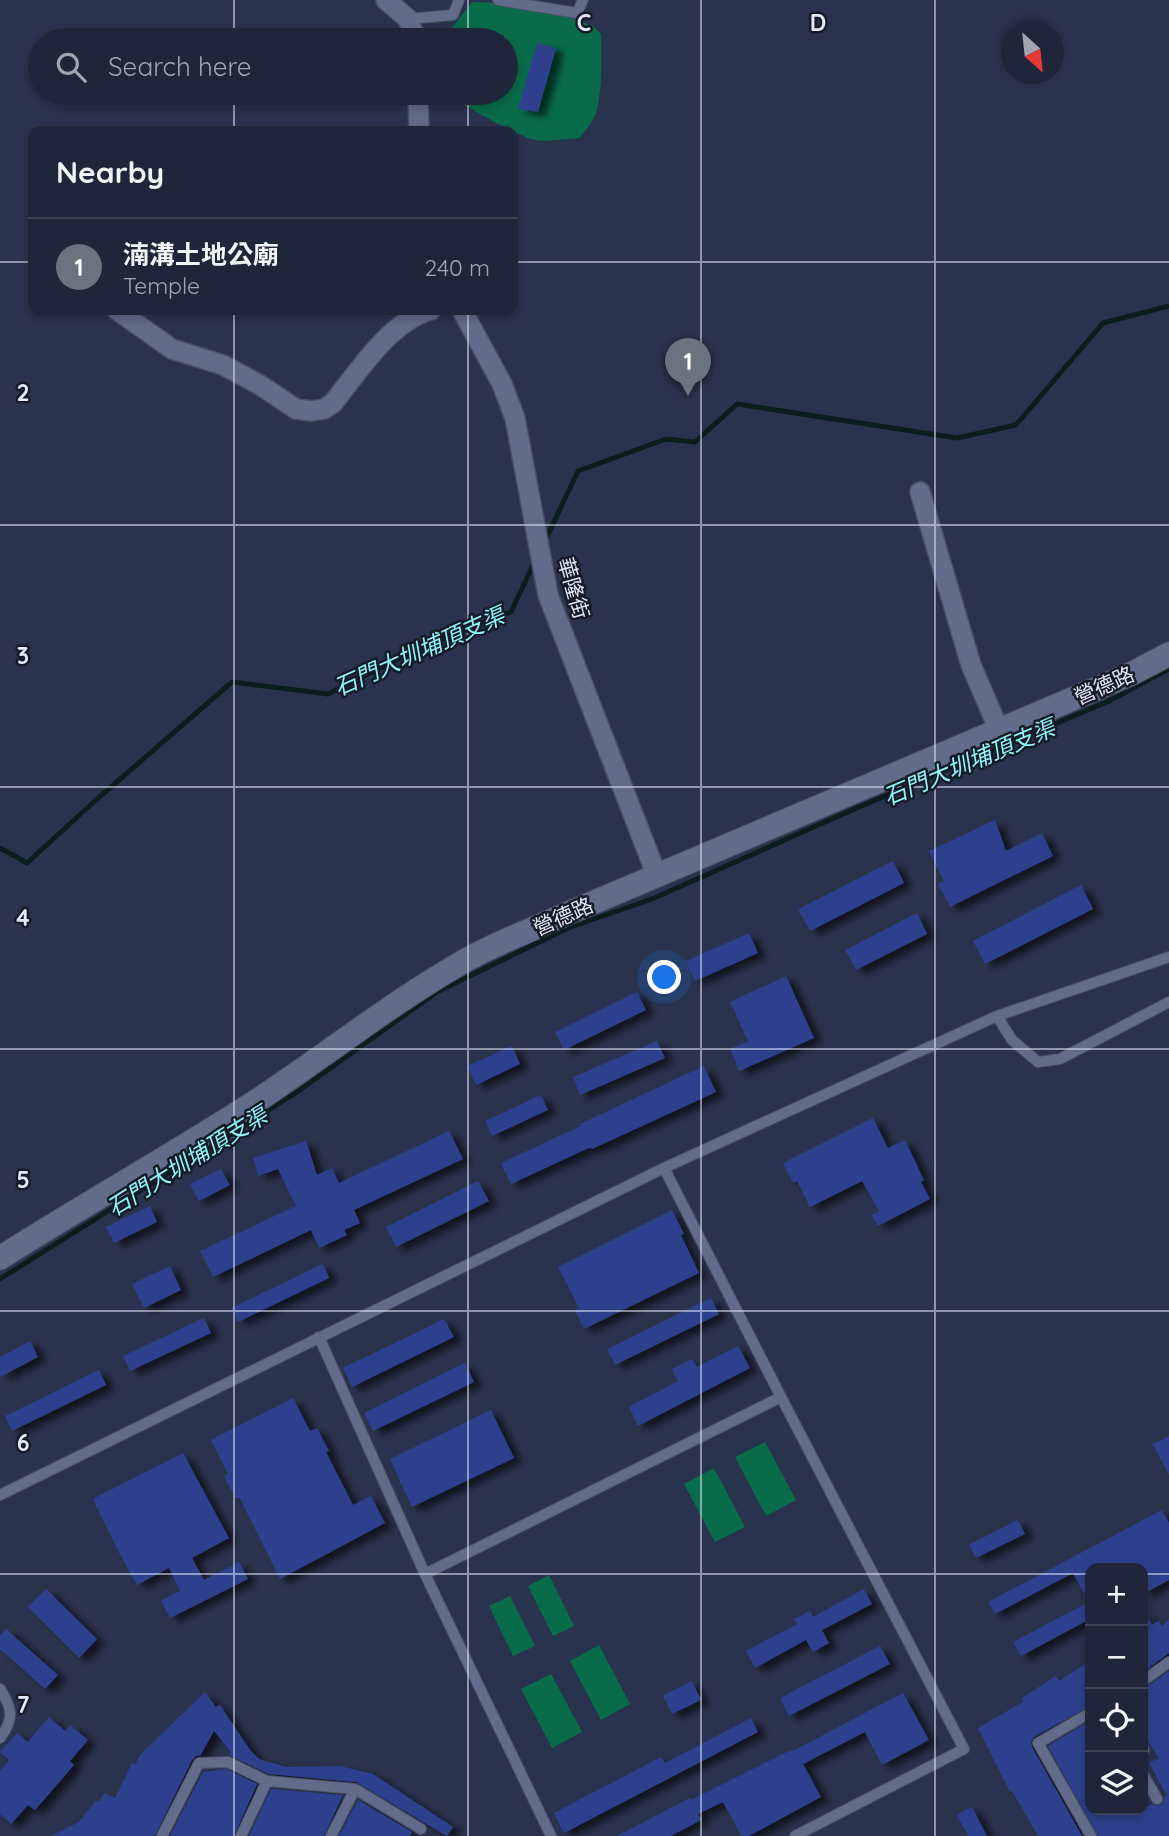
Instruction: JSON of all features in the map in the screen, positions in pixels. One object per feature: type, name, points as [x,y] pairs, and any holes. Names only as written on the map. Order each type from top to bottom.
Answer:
[{"type":"street","points":[[386,0],[408,19],[411,28]]},
{"type":"street","points":[[418,105],[419,126]]},
{"type":"street","points":[[124,315],[172,349],[223,365],[296,409],[311,411],[324,409],[333,403],[375,351],[403,324],[418,315]]},
{"type":"street","name":"華隆街","points":[[465,315],[502,384],[515,418],[548,596],[657,876]]},
{"type":"street","points":[[920,492],[971,665],[999,730]]},
{"type":"street","name":"營德路","points":[[0,1258],[207,1133],[408,995],[463,961],[557,918],[1131,674],[1169,654]]},
{"type":"lane","points":[[408,19],[453,15],[459,0]]},
{"type":"lane","points":[[498,0],[577,13],[583,0]]},
{"type":"lane","points":[[0,1495],[664,1168],[997,1016],[1169,957]]},
{"type":"lane","points":[[997,1016],[1012,1040],[1038,1062],[1060,1059],[1169,1002]]},
{"type":"lane","points":[[664,1168],[964,1749],[795,1836]]},
{"type":"lane","points":[[319,1337],[425,1574],[551,1836]]},
{"type":"lane","points":[[425,1574],[781,1397]]},
{"type":"lane","points":[[1148,1677],[1169,1662]]},
{"type":"lane","points":[[0,1689],[9,1704],[10,1721],[0,1738]]},
{"type":"lane","points":[[1085,1716],[1038,1744],[1091,1836]]},
{"type":"lane","points":[[162,1836],[199,1763],[228,1762],[267,1781],[355,1789],[420,1831]]},
{"type":"lane","points":[[242,1836],[267,1781]]},
{"type":"lane","points":[[1148,1783],[1157,1799]]},
{"type":"lane","points":[[331,1836],[355,1789]]},
{"type":"green space","points":[[472,2],[503,3],[563,15],[593,26],[601,34],[601,82],[597,109],[592,121],[579,138],[546,141],[527,138],[518,134],[518,126],[502,126],[476,112],[466,105],[518,105],[518,28],[452,28]]},
{"type":"green space","points":[[765,1442],[796,1500],[766,1516],[735,1457]]},
{"type":"green space","points":[[714,1468],[745,1527],[715,1542],[684,1484]]},
{"type":"green space","points":[[549,1575],[574,1626],[553,1636],[528,1586]]},
{"type":"green space","points":[[510,1596],[535,1646],[513,1656],[489,1606]]},
{"type":"green space","points":[[599,1645],[630,1704],[601,1720],[570,1661]]},
{"type":"green space","points":[[551,1674],[582,1732],[552,1748],[521,1689]]},
{"type":"building","points":[[537,43],[556,48],[538,112],[518,109]]},
{"type":"building","points":[[995,820],[1006,851],[1042,833],[1053,856],[950,907],[938,884],[944,881],[929,851]]},
{"type":"building","points":[[893,861],[904,883],[810,931],[798,909]]},
{"type":"building","points":[[1081,885],[1093,909],[985,964],[973,941]]},
{"type":"building","points":[[917,913],[927,934],[856,970],[845,950]]},
{"type":"building","points":[[749,933],[758,953],[695,981],[686,961]]},
{"type":"building","points":[[786,976],[814,1038],[739,1071],[730,1049],[748,1041],[730,1002]]},
{"type":"building","points":[[637,992],[646,1010],[564,1050],[555,1032]]},
{"type":"building","points":[[657,1041],[665,1058],[580,1095],[573,1077]]},
{"type":"building","points":[[512,1046],[520,1064],[476,1085],[467,1066]]},
{"type":"building","points":[[704,1066],[716,1092],[511,1184],[501,1163]]},
{"type":"building","points":[[541,1095],[548,1110],[492,1136],[485,1121]]},
{"type":"building","points":[[873,1118],[888,1148],[905,1140],[930,1199],[878,1226],[872,1215],[879,1211],[862,1181],[810,1207],[797,1181],[793,1183],[783,1163]]},
{"type":"building","points":[[449,1131],[463,1159],[354,1210],[360,1223],[344,1230],[347,1235],[319,1248],[311,1230],[213,1277],[200,1251],[296,1206],[278,1169],[258,1176],[253,1158],[306,1141],[317,1175],[332,1168],[339,1183]]},
{"type":"building","points":[[221,1169],[230,1185],[199,1201],[190,1184]]},
{"type":"building","points":[[478,1181],[489,1201],[396,1247],[386,1227]]},
{"type":"building","points":[[150,1206],[157,1222],[114,1243],[106,1227]]},
{"type":"building","points":[[672,1210],[699,1273],[584,1329],[575,1310],[579,1308],[558,1267]]},
{"type":"building","points":[[323,1264],[329,1278],[238,1322],[231,1308]]},
{"type":"building","points":[[170,1266],[181,1290],[144,1308],[132,1284]]},
{"type":"building","points":[[711,1298],[719,1314],[615,1365],[607,1349]]},
{"type":"building","points":[[204,1318],[211,1333],[130,1371],[123,1356]]},
{"type":"building","points":[[444,1319],[454,1337],[352,1387],[343,1368]]},
{"type":"building","points":[[30,1341],[38,1357],[0,1377],[0,1357]]},
{"type":"building","points":[[738,1346],[750,1368],[638,1426],[629,1407],[678,1381],[672,1369],[692,1359],[697,1367]]},
{"type":"building","points":[[465,1363],[474,1382],[373,1431],[364,1413]]},
{"type":"building","points":[[99,1370],[106,1385],[12,1431],[5,1416]]},
{"type":"building","points":[[293,1398],[310,1431],[317,1428],[353,1505],[371,1496],[385,1523],[280,1579],[239,1497],[236,1499],[224,1476],[228,1474],[211,1440]]},
{"type":"building","points":[[491,1410],[514,1458],[412,1507],[390,1459]]},
{"type":"building","points":[[1169,1436],[1169,1475],[1153,1444]]},
{"type":"building","points":[[183,1453],[229,1538],[192,1558],[204,1580],[239,1562],[248,1579],[170,1618],[161,1601],[180,1591],[169,1568],[137,1585],[93,1499]]},
{"type":"building","points":[[1162,1510],[1169,1523],[1169,1580],[1148,1591],[1148,1563],[1085,1563],[1085,1595],[1073,1573],[995,1614],[988,1602]]},
{"type":"building","points":[[1018,1520],[1025,1534],[976,1558],[969,1545]]},
{"type":"building","points":[[46,1589],[97,1639],[79,1658],[28,1607]]},
{"type":"building","points":[[864,1589],[872,1604],[822,1630],[829,1643],[813,1652],[806,1640],[755,1668],[746,1651],[797,1624],[794,1619],[810,1611],[813,1617]]},
{"type":"building","points":[[1085,1604],[1085,1622],[1021,1656],[1013,1642]]},
{"type":"building","points":[[1148,1619],[1152,1625],[1159,1621],[1162,1626],[1169,1620],[1169,1653],[1148,1668]]},
{"type":"building","points":[[6,1629],[58,1675],[45,1689],[0,1649],[0,1636]]},
{"type":"building","points":[[880,1646],[890,1664],[789,1716],[780,1698]]},
{"type":"building","points":[[1085,1664],[1085,1709],[1034,1737],[1031,1742],[1082,1836],[1038,1836],[1012,1791],[1010,1792],[978,1728],[1023,1702],[1022,1698],[1056,1676],[1059,1681]]},
{"type":"building","points":[[1169,1671],[1169,1836],[1098,1836],[1086,1815],[1148,1815],[1148,1807],[1152,1804],[1161,1805],[1167,1796],[1149,1763],[1159,1758],[1148,1742],[1148,1686]]},
{"type":"building","points":[[692,1681],[701,1700],[672,1714],[663,1695]]},
{"type":"building","points":[[205,1692],[216,1707],[220,1705],[259,1759],[286,1767],[340,1766],[373,1774],[453,1827],[447,1836],[356,1782],[269,1774],[229,1755],[231,1752],[214,1731],[200,1756],[192,1760],[155,1836],[51,1836],[79,1822],[104,1793],[115,1798],[132,1763],[135,1765],[140,1755]]},
{"type":"building","points":[[903,1693],[929,1740],[882,1765],[865,1732],[803,1764],[821,1797],[749,1836],[741,1836],[723,1802],[698,1814],[701,1820],[671,1836],[617,1836],[690,1798],[691,1800],[791,1752]]},
{"type":"building","points":[[49,1717],[65,1731],[70,1725],[88,1740],[70,1761],[74,1765],[35,1810],[28,1805],[11,1824],[0,1814],[0,1771],[9,1760],[0,1752],[17,1733],[28,1742]]},
{"type":"building","points":[[751,1718],[758,1732],[564,1833],[554,1813],[661,1757],[665,1763]]},
{"type":"building","points":[[1085,1724],[1085,1813],[1048,1746]]},
{"type":"building","points":[[226,1769],[257,1784],[234,1836],[170,1836],[203,1772]]},
{"type":"building","points":[[271,1789],[343,1795],[324,1836],[249,1836]]},
{"type":"building","points":[[358,1800],[412,1832],[410,1836],[339,1836]]},
{"type":"building","points":[[972,1807],[987,1836],[968,1836],[957,1815]]},
{"type":"waterway","name":"石門大圳埔頂支渠","points":[[544,543],[578,471],[666,439],[695,442],[737,404],[957,438],[1016,425],[1103,323],[1169,306]]},
{"type":"waterway","name":"石門大圳埔頂支渠","points":[[0,848],[27,863],[232,682],[328,694],[426,645],[511,612],[535,561]]},
{"type":"waterway","name":"石門大圳埔頂支渠","points":[[0,1279],[294,1094],[437,992],[568,928],[652,899],[852,810],[1109,701],[1169,669]]},
{"type":"place","name":"湳溝土地公廟","points":[[688,396]]}]
